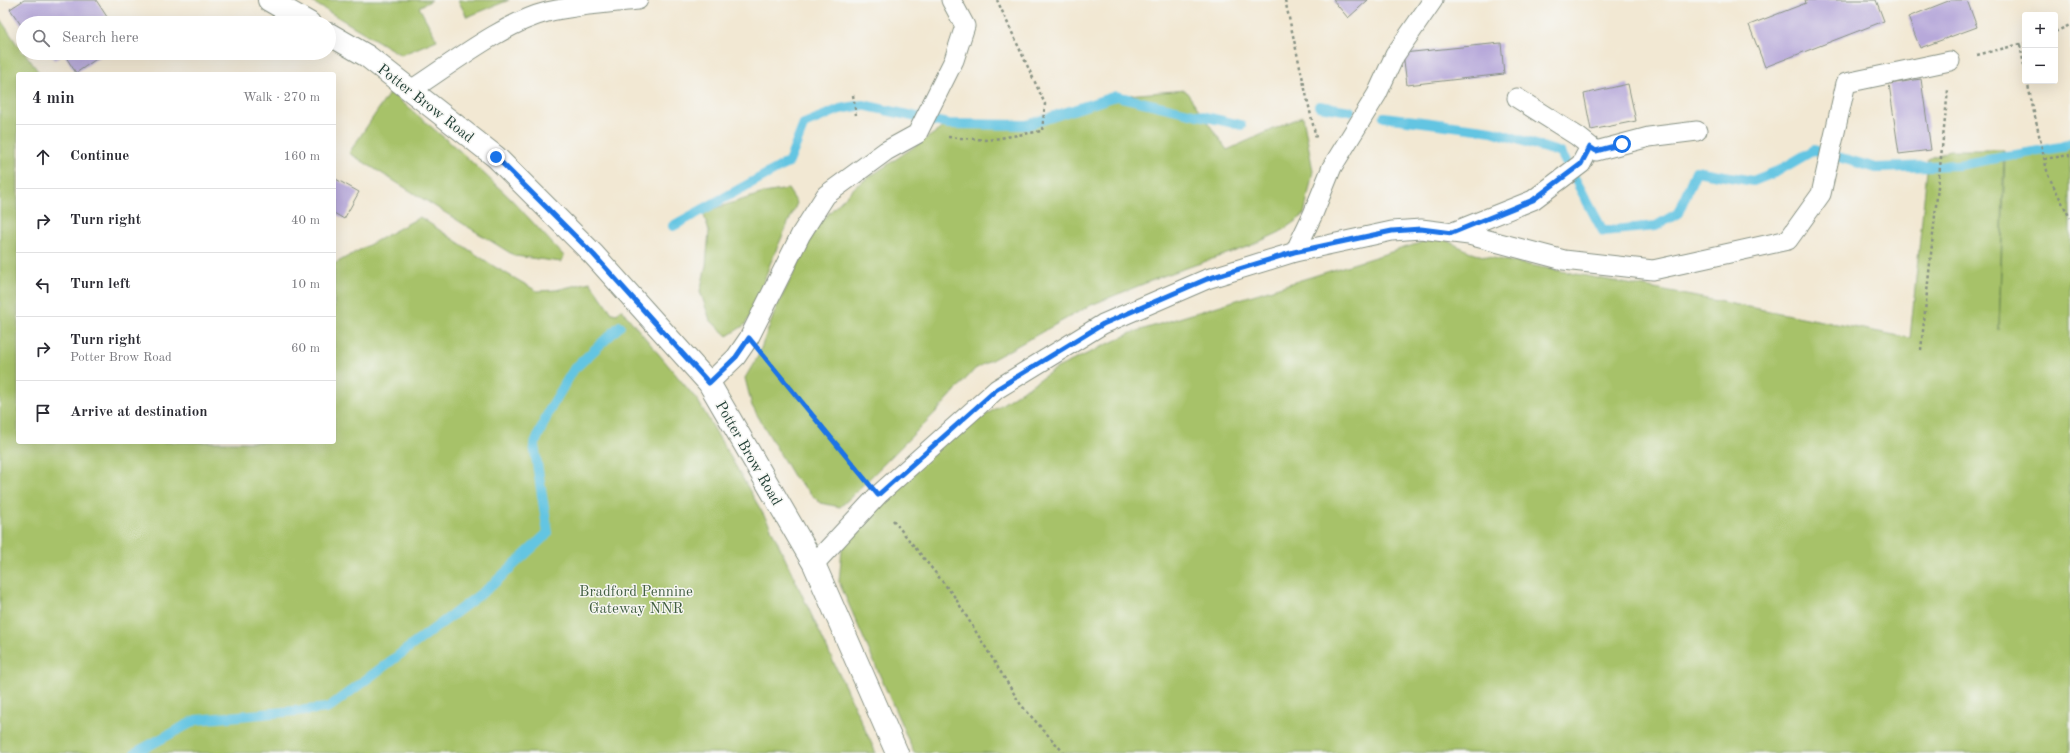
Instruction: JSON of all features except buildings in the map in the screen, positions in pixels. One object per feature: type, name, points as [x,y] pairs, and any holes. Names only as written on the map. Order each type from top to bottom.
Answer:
[{"type":"street","points":[[269,0],[297,16]]},
{"type":"street","name":"Potter Brow Road","points":[[336,38],[367,56],[496,157],[594,255],[709,383],[814,564],[897,753]]},
{"type":"lane","points":[[411,90],[494,36],[530,18],[567,8],[638,0]]},
{"type":"lane","points":[[709,383],[736,357],[749,338],[771,297],[801,234],[826,195],[886,151],[920,129],[954,60],[966,26],[951,0]]},
{"type":"lane","points":[[1294,252],[1313,214],[1336,161],[1378,94],[1396,55],[1433,0]]},
{"type":"lane","points":[[814,564],[878,495],[997,389],[1103,324],[1207,279],[1294,252],[1392,231],[1421,229],[1469,235],[1564,260],[1653,270],[1788,240],[1821,194],[1829,166],[1846,83],[1950,61]]},
{"type":"lane","points":[[1517,98],[1578,136],[1596,151],[1649,137],[1697,130]]},
{"type":"lane","points":[[1452,233],[1533,200],[1581,164],[1590,147]]},
{"type":"path","points":[[920,129],[988,140],[1042,131],[1045,104],[997,0]]},
{"type":"path","points":[[1285,0],[1326,184]]},
{"type":"path","points":[[2058,31],[2070,25]]},
{"type":"path","points":[[1921,350],[1940,173],[1950,61],[2020,45],[2022,55]]},
{"type":"path","points":[[2028,84],[2048,175],[2070,218]]},
{"type":"path","points":[[853,95],[856,114]]},
{"type":"path","points":[[2044,158],[2070,156]]},
{"type":"path","points":[[749,338],[878,495],[885,509],[954,596],[1021,706],[1064,753]]},
{"type":"green space","points":[[309,0],[432,0],[419,7],[437,40],[401,55]]},
{"type":"green space","points":[[458,0],[509,0],[467,17]]},
{"type":"green space","name":"Bradford Pennine Gateway NNR","points":[[0,19],[16,43],[16,60],[30,60],[39,72],[16,72],[16,444],[336,444],[336,263],[420,217],[495,267],[537,291],[556,290],[590,282],[612,313],[617,314],[621,309],[698,401],[769,524],[876,753],[0,753]]},
{"type":"green space","points":[[1185,90],[1227,150],[1303,116],[1313,171],[1304,215],[1280,232],[1250,246],[1163,276],[1091,305],[975,369],[937,411],[840,507],[820,503],[793,476],[752,406],[745,378],[758,356],[777,306],[819,223],[856,186],[948,124],[1027,125],[1116,96]]},
{"type":"green space","points":[[390,92],[461,152],[512,200],[564,256],[561,262],[515,256],[349,153]]},
{"type":"green space","points":[[2070,143],[2070,753],[914,753],[839,582],[842,549],[848,534],[970,409],[978,420],[1057,368],[1131,333],[1439,237],[1475,254],[1493,258],[1910,338],[1928,159],[1950,150],[2004,150],[1999,330],[2005,156],[2061,147]]},
{"type":"green space","points":[[788,189],[797,203],[770,264],[755,307],[745,325],[727,336],[710,320],[700,291],[706,266],[709,231],[703,212],[764,193]]},
{"type":"waterway","points":[[673,226],[789,162],[804,124],[840,109],[863,105],[948,124],[1027,125],[1116,96],[1241,125]]},
{"type":"waterway","points":[[1319,106],[1350,111]]},
{"type":"waterway","points":[[1384,117],[1492,131],[1561,153],[1603,231],[1656,226],[1678,213],[1696,171],[1753,181],[1778,171],[1814,150],[1876,168],[1958,165],[2061,147],[2070,143]]},
{"type":"waterway","points":[[135,753],[196,720],[328,708],[490,587],[548,533],[534,445],[550,409],[574,369],[620,326]]},
{"type":"route","points":[[496,157],[594,255],[709,383],[736,357],[749,338],[878,495],[997,389],[1103,324],[1207,279],[1294,252],[1392,231],[1421,229],[1452,233],[1533,200],[1581,164],[1590,147],[1596,151],[1622,144]]}]
